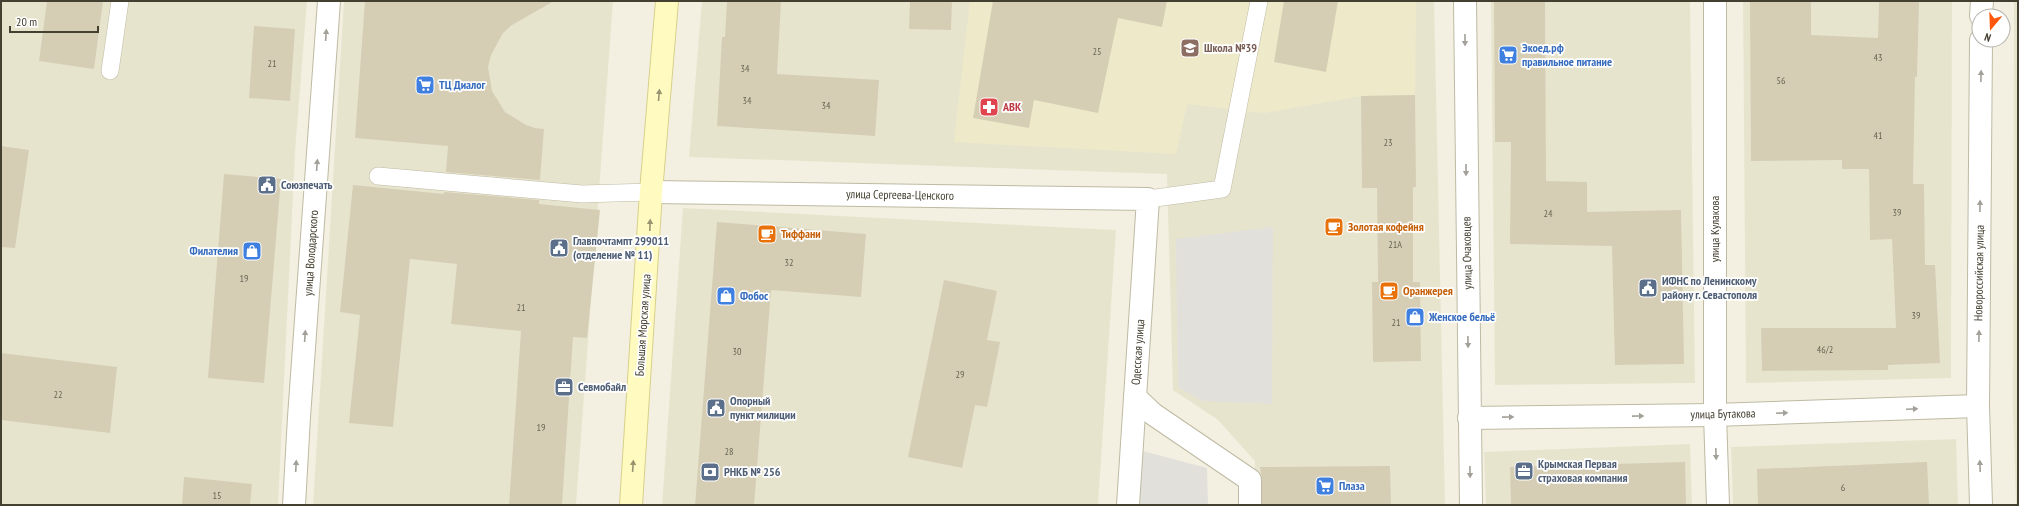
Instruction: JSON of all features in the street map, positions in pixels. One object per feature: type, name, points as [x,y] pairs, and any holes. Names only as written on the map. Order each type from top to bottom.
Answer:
[{"type":"main road","name":"Большая Морская улица","points":[[631,505],[651,192],[667,1]]},
{"type":"street","name":"улица Володарского","points":[[294,505],[329,1]]},
{"type":"street","name":"улица Очаковцев","points":[[1465,1],[1471,505]]},
{"type":"street","name":"улица Кулакова","points":[[1715,1],[1715,415],[1718,505]]},
{"type":"street","name":"Новороссийская улица","points":[[1981,48],[1978,406],[1981,505]]},
{"type":"street","name":"улица Сергеева-Ценского","points":[[651,192],[1148,199]]},
{"type":"street","name":"Одесская улица","points":[[1128,505],[1148,199]]},
{"type":"street","points":[[1135,396],[1153,414],[1250,480],[1250,505]]},
{"type":"street","name":"улица Бутакова","points":[[1469,418],[1715,415],[1978,406]]},
{"type":"lane","points":[[110,70],[120,1]]},
{"type":"lane","points":[[1148,199],[1222,188],[1259,1]]},
{"type":"lane","points":[[378,176],[582,194],[651,192]]},
{"type":"shaded area","points":[[1,1],[307,1],[295,152],[278,505],[1,505]]},
{"type":"shaded area","points":[[344,1],[613,1],[576,505],[313,505]]},
{"type":"shaded area","points":[[702,1],[1434,1],[1445,505],[1255,505],[1255,461],[1218,420],[1173,390],[1167,174],[689,157]]},
{"type":"shaded area","name":"Школа №39","points":[[970,1],[1416,1],[1415,95],[1361,96],[1264,113],[1187,104],[1176,154],[954,142]]},
{"type":"shaded area","points":[[1491,1],[1690,1],[1695,383],[1495,385]]},
{"type":"shaded area","points":[[1743,1],[1952,1],[1951,378],[1746,383]]},
{"type":"shaded area","points":[[2014,1],[2018,1],[2018,505],[2016,505],[2013,408]]},
{"type":"shaded area","points":[[683,208],[1116,230],[1098,505],[662,505]]},
{"type":"shaded area","points":[[1273,227],[1272,404],[1202,401],[1178,387],[1176,239]]},
{"type":"shaded area","points":[[1956,439],[1958,505],[1733,505],[1731,447]]},
{"type":"shaded area","points":[[1690,444],[1692,505],[1486,505],[1484,452]]},
{"type":"shaded area","points":[[1139,450],[1207,468],[1208,505],[1138,505]]},
{"type":"building","points":[[47,1],[103,1],[94,69],[39,61]]},
{"type":"building","name":"ТЦ Диалог","points":[[365,1],[554,1],[512,25],[503,33],[491,55],[488,67],[492,91],[505,112],[526,125],[544,129],[540,180],[446,172],[448,146],[355,138]]},
{"type":"building","points":[[727,1],[781,1],[777,74],[879,80],[875,136],[717,126],[722,37],[725,37]]},
{"type":"building","points":[[910,1],[952,1],[951,30],[909,29]]},
{"type":"building","points":[[993,1],[1167,1],[1162,27],[1118,18],[1098,113],[1034,100],[1029,128],[973,118]]},
{"type":"building","points":[[1284,1],[1338,1],[1326,72],[1274,62]]},
{"type":"building","points":[[1494,1],[1545,1],[1546,181],[1587,182],[1587,212],[1681,210],[1684,364],[1615,365],[1612,246],[1510,244],[1511,142],[1495,142]]},
{"type":"building","points":[[1750,1],[1811,1],[1811,35],[1878,38],[1879,1],[1919,1],[1917,77],[1915,77],[1913,184],[1924,184],[1925,265],[1935,265],[1940,363],[1888,365],[1888,370],[1762,371],[1761,328],[1896,328],[1892,239],[1870,240],[1869,169],[1842,169],[1842,160],[1751,161]]},
{"type":"building","points":[[254,26],[295,29],[290,101],[249,98]]},
{"type":"building","points":[[1415,95],[1416,187],[1413,187],[1413,282],[1420,282],[1421,361],[1373,362],[1372,282],[1378,282],[1377,188],[1362,188],[1361,96]]},
{"type":"building","points":[[1,146],[29,150],[15,248],[1,247]]},
{"type":"building","points":[[224,174],[281,179],[264,383],[208,378]]},
{"type":"building","points":[[353,185],[444,194],[444,192],[539,200],[539,204],[600,210],[587,338],[573,337],[562,505],[509,505],[521,331],[451,324],[457,264],[410,259],[393,427],[349,423],[360,315],[340,312]]},
{"type":"building","points":[[717,222],[866,234],[861,297],[771,290],[754,505],[695,505]]},
{"type":"building","points":[[944,280],[997,291],[987,340],[1000,342],[987,407],[975,405],[962,468],[908,457]]},
{"type":"building","points":[[1,353],[117,367],[110,433],[1,420]]},
{"type":"building","points":[[1685,462],[1686,505],[1511,505],[1510,467]]},
{"type":"building","points":[[1927,462],[1929,505],[1758,505],[1757,469]]},
{"type":"building","name":"Плаза","points":[[1390,466],[1391,505],[1262,505],[1262,480],[1260,467]]},
{"type":"building","points":[[184,477],[252,484],[250,505],[182,505]]},
{"type":"place","name":"Школа №39","points":[[1190,48]]},
{"type":"place","name":"Экоед.рф правильное питание","points":[[1508,55]]},
{"type":"place","name":"ТЦ Диалог","points":[[425,85]]},
{"type":"place","name":"АВК","points":[[989,107]]},
{"type":"place","name":"Союзпечать","points":[[267,185]]},
{"type":"place","name":"Золотая кофейня","points":[[1334,227]]},
{"type":"place","name":"Тиффани","points":[[767,234]]},
{"type":"place","name":"Главпочтампт 299011 (отделение № 11)","points":[[559,248]]},
{"type":"place","name":"Филателия","points":[[252,251]]},
{"type":"place","name":"ИФНС по Ленинскому району г. Севастополя","points":[[1648,288]]},
{"type":"place","name":"Оранжерея","points":[[1389,291]]},
{"type":"place","name":"Фобос","points":[[726,296]]},
{"type":"place","name":"Женское бельё","points":[[1415,317]]},
{"type":"place","name":"Севмобайл","points":[[564,387]]},
{"type":"place","name":"Опорный пункт милиции","points":[[716,408]]},
{"type":"place","name":"Крымская Первая страховая компания","points":[[1524,471]]},
{"type":"place","name":"РНКБ № 256","points":[[710,472]]},
{"type":"place","name":"Плаза","points":[[1325,486]]}]
